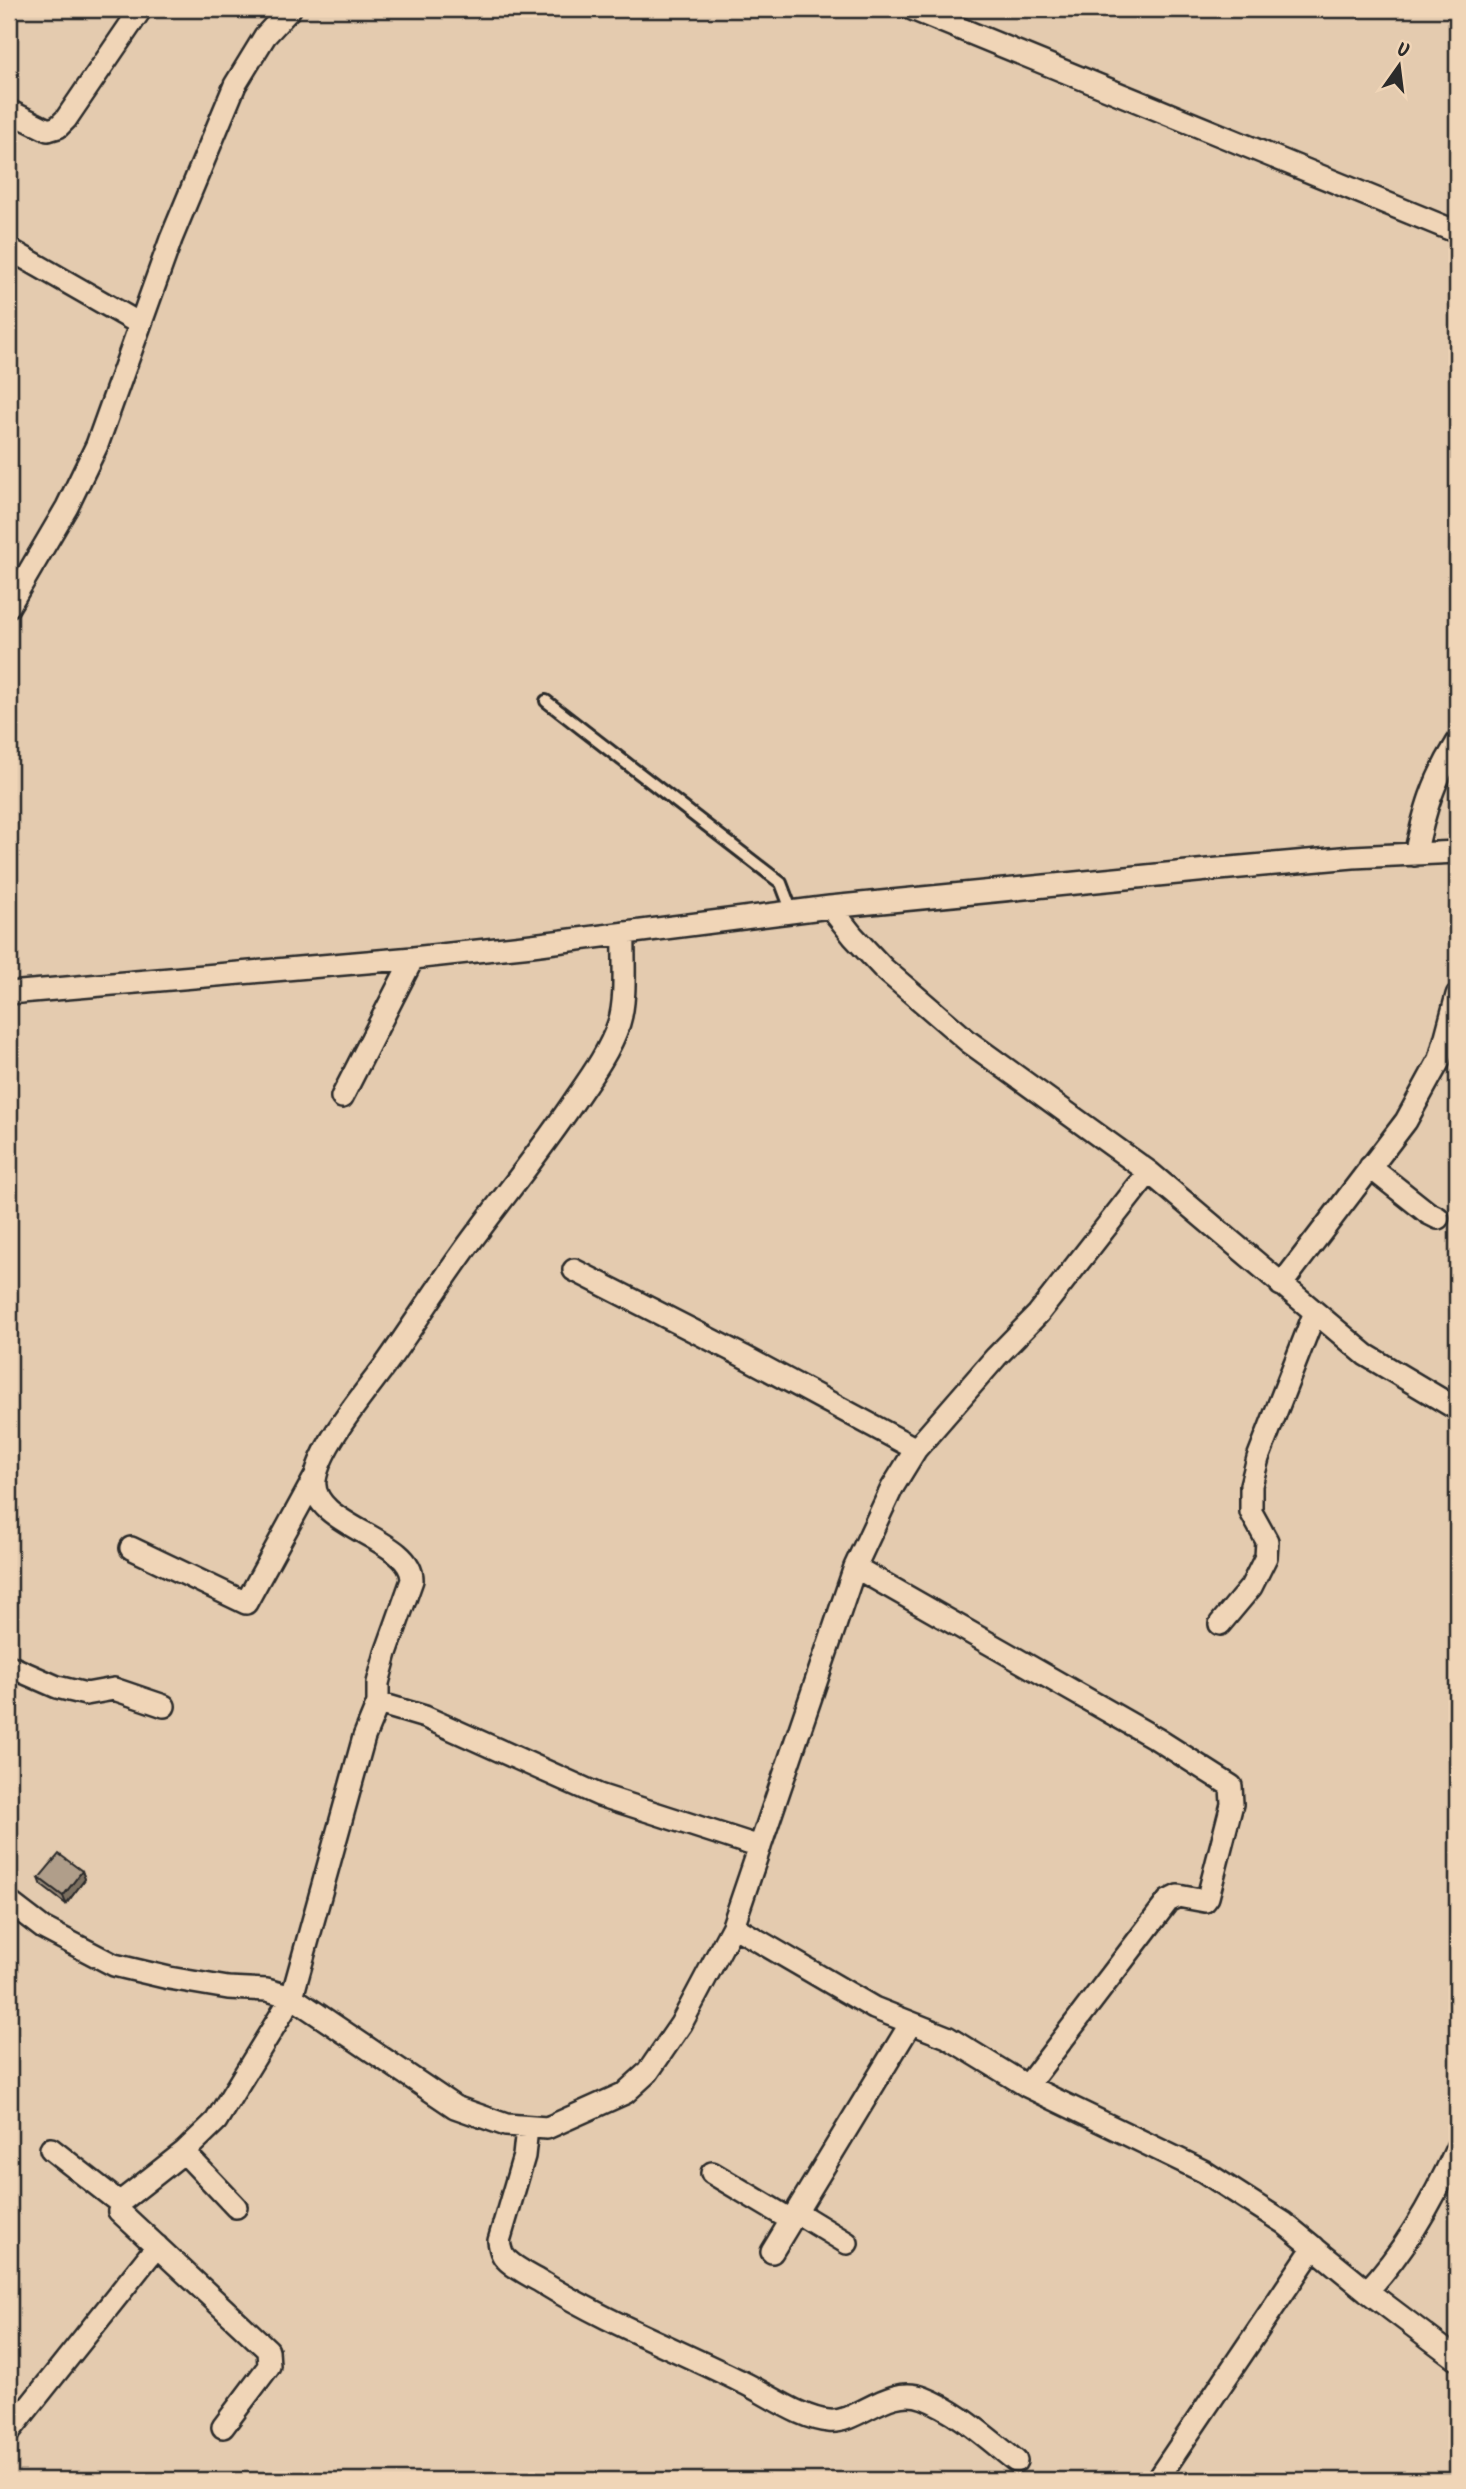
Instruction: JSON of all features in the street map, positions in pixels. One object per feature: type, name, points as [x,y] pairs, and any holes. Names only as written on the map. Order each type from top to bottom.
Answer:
[{"type":"street","points":[[9,111],[48,130],[58,127],[141,9]]},
{"type":"street","points":[[9,607],[67,507],[97,446],[171,239],[235,85],[265,36],[290,9]]},
{"type":"street","points":[[912,9],[1457,232]]},
{"type":"street","points":[[9,249],[140,324]]},
{"type":"street","points":[[1415,855],[1425,807],[1442,768],[1457,743]]},
{"type":"street","points":[[9,993],[413,958],[830,907],[1208,870],[1457,852]]},
{"type":"street","points":[[830,907],[883,968],[969,1042],[1149,1171],[1366,1355],[1457,1409]]},
{"type":"street","points":[[131,1548],[246,1603],[316,1476],[329,1444],[477,1232],[596,1070],[620,1021],[624,933]]},
{"type":"street","points":[[342,1097],[413,958]]},
{"type":"street","points":[[1281,1285],[1406,1121],[1440,1059],[1457,995]]},
{"type":"street","points":[[1370,1167],[1428,1213],[1438,1217]]},
{"type":"street","points":[[9,1902],[43,1928],[114,1965],[169,1978],[228,1988],[267,1990],[292,1997],[455,2106],[506,2125],[547,2128],[625,2093],[648,2072],[681,2024],[733,1926],[855,1567],[892,1488],[916,1449],[996,1357],[1038,1314],[1149,1171]]},
{"type":"street","points":[[574,1270],[743,1356],[916,1449]]},
{"type":"street","points":[[1220,1624],[1251,1587],[1266,1557],[1267,1541],[1251,1511],[1251,1485],[1258,1458],[1315,1312]]},
{"type":"street","points":[[223,2427],[269,2367],[268,2350],[119,2211],[120,2203],[184,2152],[216,2121],[292,1997],[364,1737],[378,1703],[378,1683],[386,1653],[412,1580],[409,1563],[391,1549],[343,1521],[317,1498],[314,1487],[316,1476]]},
{"type":"street","points":[[855,1567],[1145,1732],[1231,1786],[1232,1804],[1208,1897],[1205,1901],[1198,1902],[1178,1896],[1168,1901],[1027,2086]]},
{"type":"street","points":[[9,1667],[86,1694],[114,1689],[164,1706]]},
{"type":"street","points":[[378,1703],[425,1717],[599,1795],[760,1847]]},
{"type":"street","points":[[733,1926],[874,2008],[947,2037],[1027,2086],[1203,2171],[1284,2223],[1367,2291],[1457,2359]]},
{"type":"street","points":[[772,2252],[911,2023]]},
{"type":"street","points":[[527,2128],[524,2156],[499,2241],[502,2253],[509,2262],[567,2298],[804,2413],[826,2421],[842,2421],[870,2406],[898,2396],[923,2397],[959,2417],[1016,2461]]},
{"type":"street","points":[[1367,2291],[1391,2265],[1447,2171],[1457,2148]]},
{"type":"street","points":[[51,2149],[120,2203]]},
{"type":"street","points":[[184,2152],[236,2207]]},
{"type":"street","points":[[712,2173],[846,2242]]},
{"type":"street","points":[[9,2432],[157,2246]]},
{"type":"street","points":[[1157,2480],[1314,2247]]},
{"type":"lane","points":[[547,701],[781,883],[792,912]]},
{"type":"building","points":[[59,1854],[82,1871],[63,1896],[39,1878]]}]
